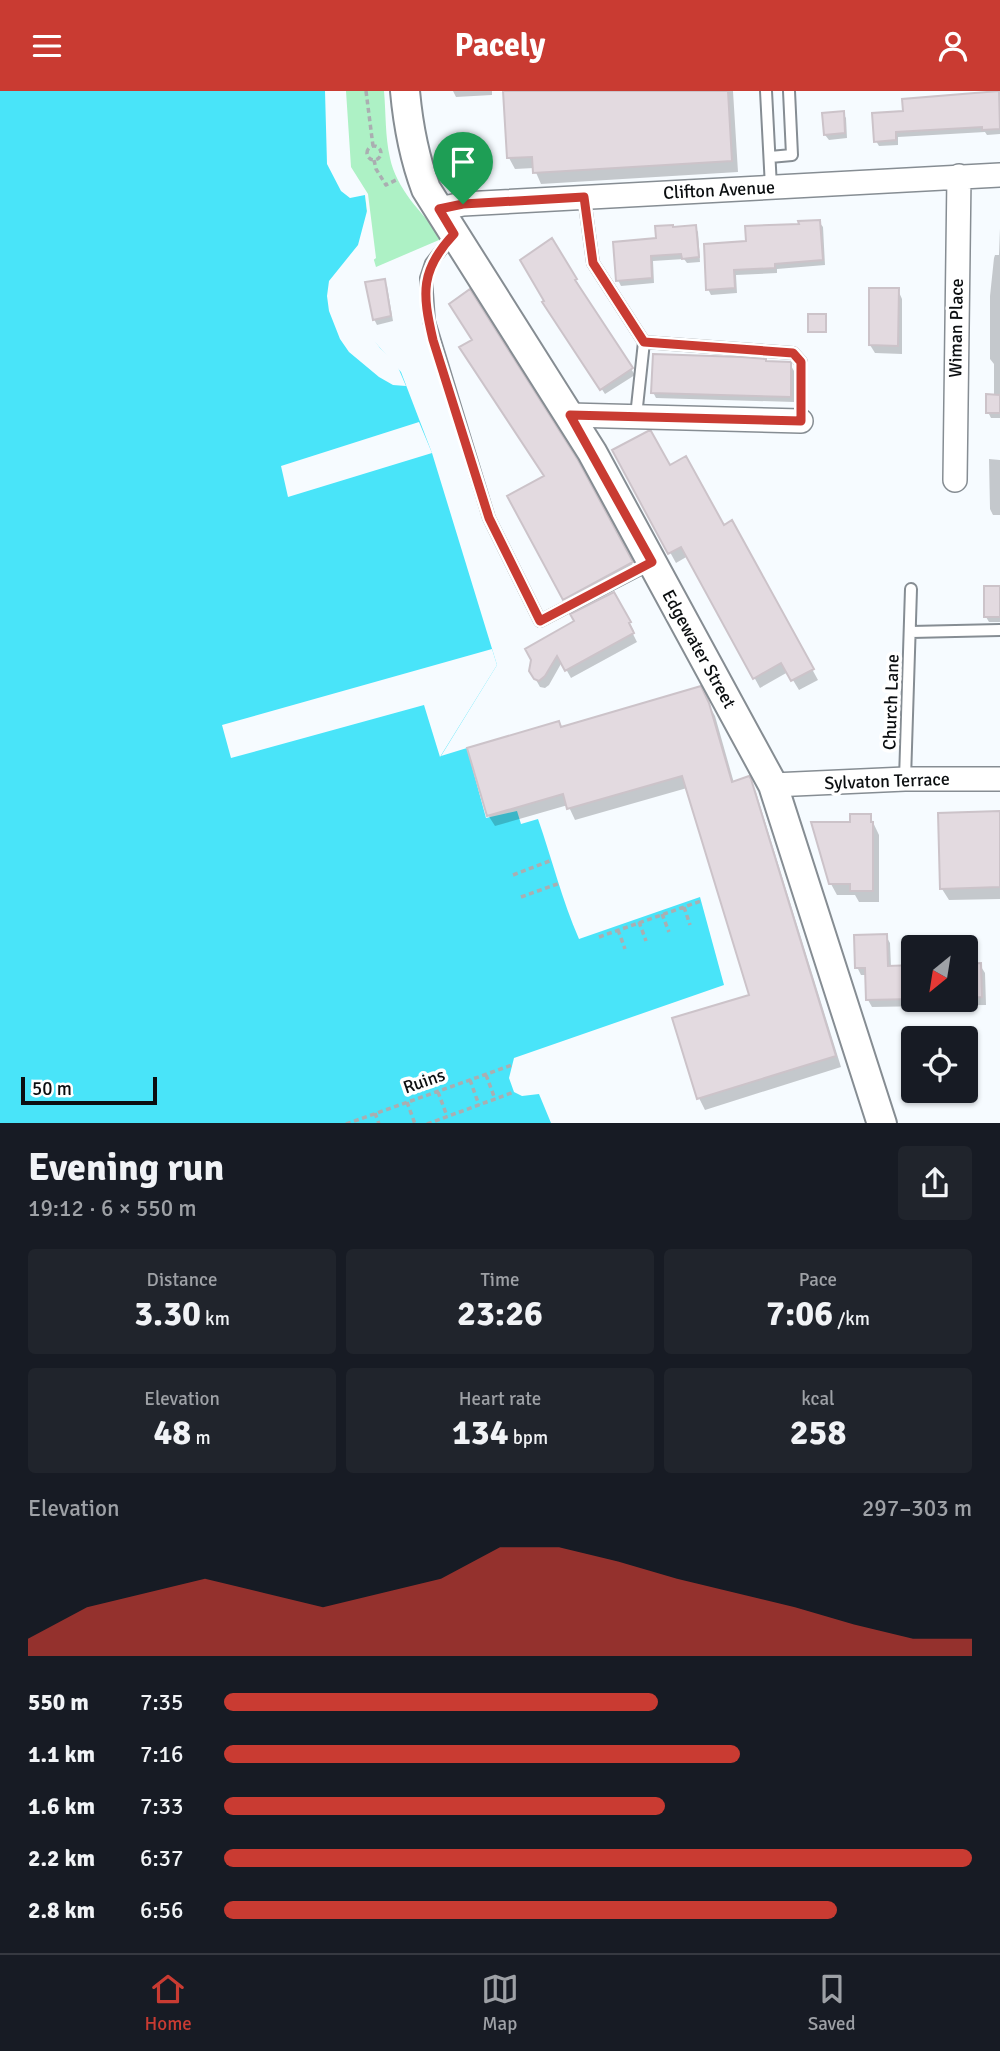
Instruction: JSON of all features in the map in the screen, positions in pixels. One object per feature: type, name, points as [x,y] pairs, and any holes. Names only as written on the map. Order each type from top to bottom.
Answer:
[{"type":"street","name":"Edgewater Street","points":[[405,91],[411,138],[426,188],[570,415],[773,785],[882,1123]]},
{"type":"street","name":"Clifton Avenue","points":[[439,209],[463,204],[1000,175]]},
{"type":"street","name":"Wiman Place","points":[[955,480],[959,176]]},
{"type":"street","points":[[570,415],[801,421]]},
{"type":"street","name":"Sylvaton Terrace","points":[[773,785],[905,779],[1000,779]]},
{"type":"lane","points":[[766,91],[771,187]]},
{"type":"lane","points":[[770,157],[792,155],[789,91]]},
{"type":"lane","points":[[584,197],[593,263],[644,342],[636,416]]},
{"type":"lane","points":[[454,234],[431,263],[426,278],[429,321],[489,518],[540,621],[652,562]]},
{"type":"lane","points":[[644,342],[793,353],[801,362],[801,421]]},
{"type":"lane","points":[[911,589],[911,632]]},
{"type":"lane","name":"Church Lane","points":[[905,779],[911,632],[1000,630]]},
{"type":"path","points":[[366,91],[373,146]]},
{"type":"path","points":[[373,146],[379,148],[381,154],[374,160]]},
{"type":"path","points":[[373,146],[367,155],[374,160],[386,185],[398,179]]},
{"type":"path","points":[[513,875],[552,860]]},
{"type":"path","points":[[521,897],[560,883]]},
{"type":"path","points":[[598,937],[701,901]]},
{"type":"path","points":[[684,907],[690,925]]},
{"type":"path","points":[[662,914],[669,932]]},
{"type":"path","points":[[639,922],[646,941]]},
{"type":"path","points":[[618,930],[625,949]]},
{"type":"path","name":"Ruins","points":[[346,1123],[512,1065]]},
{"type":"path","points":[[486,1074],[495,1099]]},
{"type":"path","points":[[470,1080],[479,1105]]},
{"type":"path","points":[[438,1091],[447,1116]]},
{"type":"path","points":[[427,1123],[514,1093]]},
{"type":"path","points":[[407,1102],[415,1123]]},
{"type":"path","points":[[375,1113],[379,1123]]},
{"type":"green space","points":[[342,91],[384,91],[387,141],[393,169],[410,200],[442,236],[439,240],[376,267],[347,168]]},
{"type":"water","points":[[0,91],[342,91],[347,168],[365,195],[372,259],[343,278],[344,296],[355,319],[401,372],[432,453],[497,665],[441,756],[467,748],[486,818],[517,811],[521,824],[538,819],[579,939],[700,897],[724,985],[514,1058],[509,1078],[514,1092],[522,1096],[539,1094],[551,1123],[0,1123]]},
{"type":"pier","points":[[325,91],[346,91],[351,167],[368,194],[376,258],[347,280],[348,295],[358,318],[380,348],[397,365],[406,386],[393,385],[379,377],[349,352],[340,339],[329,311],[329,281],[358,245],[367,211],[365,195],[350,198],[341,191],[327,164]]},
{"type":"pier","points":[[419,422],[432,453],[288,497],[281,466]]},
{"type":"pier","points":[[492,649],[497,665],[440,757],[424,705],[231,758],[222,725]]},
{"type":"building","points":[[503,91],[728,91],[732,161],[533,173],[532,157],[507,158]]},
{"type":"building","points":[[999,91],[1000,129],[982,130],[982,127],[896,132],[896,140],[874,142],[872,113],[903,111],[902,99]]},
{"type":"building","points":[[844,111],[845,133],[824,135],[822,113]]},
{"type":"building","points":[[820,220],[823,260],[775,264],[775,268],[734,270],[735,288],[706,290],[704,244],[746,241],[745,226],[799,224],[798,221]]},
{"type":"building","points":[[696,225],[699,257],[682,259],[681,254],[651,256],[652,278],[616,281],[613,242],[656,238],[655,226]]},
{"type":"building","points":[[552,238],[577,279],[575,280],[633,368],[600,390],[542,302],[544,301],[520,260]]},
{"type":"building","points":[[385,279],[391,316],[373,320],[365,282]]},
{"type":"building","points":[[869,288],[899,288],[898,346],[869,345]]},
{"type":"building","points":[[470,289],[578,460],[633,562],[563,600],[507,496],[544,476],[459,347],[472,340],[449,304]]},
{"type":"building","points":[[808,314],[826,314],[826,332],[808,332]]},
{"type":"building","points":[[653,354],[742,357],[791,362],[791,397],[651,393]]},
{"type":"building","points":[[986,394],[1000,395],[1000,413],[986,413]]},
{"type":"building","points":[[651,431],[670,465],[686,456],[724,525],[732,520],[814,669],[791,681],[781,663],[753,679],[681,547],[668,554],[612,450]]},
{"type":"building","points":[[984,586],[1000,586],[1000,617],[984,617]]},
{"type":"building","points":[[614,592],[631,622],[629,623],[634,633],[565,671],[557,656],[545,676],[539,681],[534,679],[529,671],[531,660],[525,649],[574,621],[570,614]]},
{"type":"building","points":[[701,686],[709,703],[732,782],[749,776],[751,779],[836,1056],[697,1099],[672,1018],[749,995],[682,776],[567,809],[563,794],[487,816],[467,748],[559,721],[561,727]]},
{"type":"building","points":[[1000,811],[1000,887],[940,889],[938,813]]},
{"type":"building","points":[[850,814],[871,814],[873,891],[850,891],[850,884],[829,884],[811,822],[850,822]]},
{"type":"building","points":[[887,934],[888,966],[901,966],[901,999],[866,1000],[865,968],[855,968],[854,935]]},
{"type":"building","points":[[978,963],[981,963],[982,997],[978,997]]},
{"type":"route","points":[[584,197],[593,263],[644,342],[793,353],[801,362],[801,421],[570,415],[652,562],[540,621],[489,518],[429,321],[426,278],[431,263],[454,234],[439,209],[463,204],[584,197]]}]
